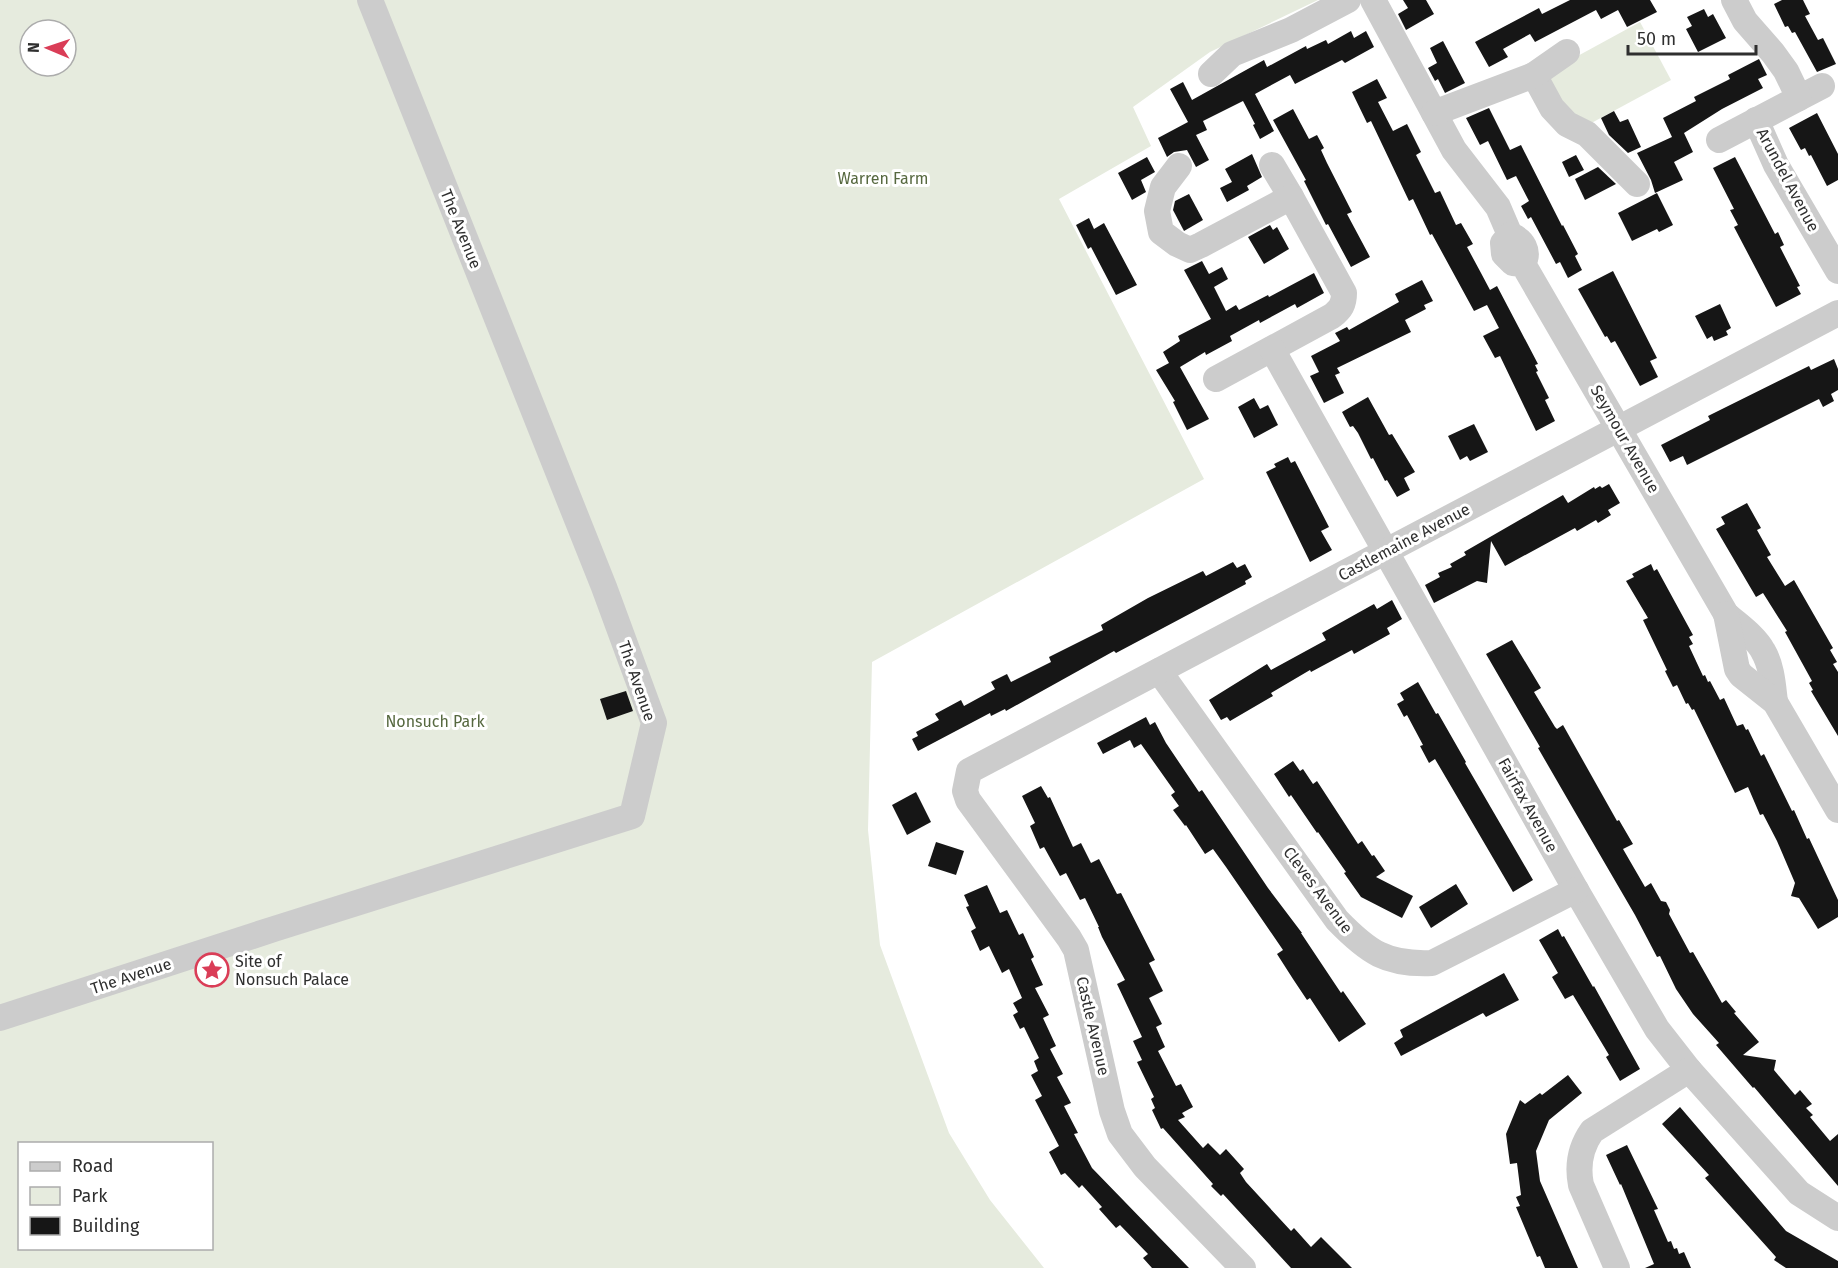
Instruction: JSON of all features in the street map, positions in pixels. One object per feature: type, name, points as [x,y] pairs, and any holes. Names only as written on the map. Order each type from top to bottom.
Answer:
[{"type":"street","name":"The Avenue","points":[[0,1018],[632,816],[654,723],[599,576],[370,0]]},
{"type":"street","points":[[1211,74],[1232,54],[1291,30],[1348,0]]},
{"type":"street","name":"Seymour Avenue","points":[[1373,0],[1454,150],[1498,207],[1510,235],[1503,243],[1504,254],[1513,263],[1523,264],[1726,614],[1737,669],[1775,702],[1838,810]]},
{"type":"street","points":[[1734,0],[1745,21],[1786,70],[1799,98]]},
{"type":"street","points":[[1434,113],[1534,75],[1567,52]]},
{"type":"street","points":[[1534,75],[1552,108],[1567,124],[1587,134],[1638,184]]},
{"type":"street","name":"Arundel Avenue","points":[[1719,141],[1822,86]]},
{"type":"street","name":"Arundel Avenue","points":[[1756,120],[1776,165],[1838,271]]},
{"type":"street","points":[[1216,379],[1332,316],[1340,310],[1344,302],[1344,293],[1272,165]]},
{"type":"street","points":[[1179,166],[1163,187],[1156,211],[1161,232],[1190,250],[1291,197]]},
{"type":"street","name":"Castlemaine Avenue","points":[[969,771],[1838,312]]},
{"type":"street","name":"Fairfax Avenue","points":[[1272,349],[1576,890],[1657,1029],[1689,1070],[1799,1193],[1838,1218]]},
{"type":"street","name":"Cleves Avenue","points":[[1159,671],[1337,920],[1374,953],[1394,962],[1432,963],[1576,890]]},
{"type":"street","name":"Castle Avenue","points":[[969,771],[965,791],[968,800],[1076,950],[1112,1111],[1120,1134],[1145,1167],[1243,1268]]},
{"type":"street","points":[[1617,1268],[1581,1185],[1578,1173],[1584,1143],[1592,1131],[1689,1070]]},
{"type":"green space","name":"Nonsuch Park","points":[[0,0],[1318,0],[1210,52],[1133,107],[1151,146],[1059,199],[1204,479],[872,662],[868,830],[880,945],[949,1133],[990,1200],[1044,1268],[0,1268]]},
{"type":"green space","points":[[1640,22],[1671,80],[1584,127],[1576,125],[1548,79],[1552,70]]},
{"type":"building","points":[[1403,0],[1426,0],[1434,14],[1406,30],[1398,14],[1408,8]]},
{"type":"building","points":[[1570,0],[1650,0],[1657,12],[1627,27],[1618,10],[1601,19],[1596,10],[1535,42],[1530,34],[1503,49],[1508,57],[1489,67],[1475,42],[1539,8],[1542,14]]},
{"type":"building","points":[[1782,0],[1803,0],[1810,14],[1805,16],[1818,40],[1823,38],[1836,64],[1817,72],[1795,32],[1792,33],[1788,26],[1785,27],[1774,4]]},
{"type":"building","points":[[1704,9],[1708,17],[1713,14],[1726,38],[1698,52],[1686,29],[1692,26],[1687,17]]},
{"type":"building","points":[[1351,31],[1354,38],[1366,31],[1374,47],[1345,63],[1342,60],[1295,84],[1290,75],[1255,94],[1274,131],[1260,139],[1243,101],[1203,121],[1207,130],[1196,135],[1209,160],[1196,167],[1187,150],[1174,152],[1167,157],[1158,138],[1188,122],[1170,89],[1183,82],[1192,100],[1264,60],[1267,67],[1306,46],[1307,49],[1326,40],[1328,44]]},
{"type":"building","points":[[1443,41],[1465,83],[1445,93],[1438,79],[1435,81],[1428,68],[1437,63],[1430,48]]},
{"type":"building","points":[[1759,59],[1767,75],[1758,79],[1763,88],[1722,109],[1684,133],[1693,152],[1674,162],[1683,180],[1655,193],[1637,153],[1672,137],[1663,118],[1696,101],[1694,97],[1730,79],[1728,75]]},
{"type":"building","points":[[1377,79],[1387,98],[1378,102],[1393,131],[1407,124],[1421,152],[1416,155],[1435,193],[1440,191],[1456,225],[1461,223],[1473,244],[1467,247],[1490,290],[1497,286],[1538,364],[1535,365],[1538,371],[1536,372],[1549,398],[1545,400],[1555,421],[1536,431],[1500,356],[1495,358],[1483,336],[1499,328],[1487,305],[1474,311],[1432,234],[1430,235],[1413,199],[1409,201],[1371,121],[1367,123],[1352,92]]},
{"type":"building","points":[[1489,108],[1510,150],[1521,145],[1578,254],[1575,256],[1582,270],[1568,278],[1560,262],[1556,264],[1531,217],[1528,219],[1521,206],[1529,201],[1516,176],[1507,180],[1488,141],[1480,145],[1466,118]]},
{"type":"building","points":[[1293,109],[1309,139],[1317,135],[1324,148],[1321,150],[1352,212],[1347,214],[1370,257],[1351,267],[1328,224],[1326,225],[1304,181],[1306,180],[1273,120]]},
{"type":"building","points":[[1614,111],[1620,122],[1628,119],[1641,147],[1628,153],[1609,135],[1601,118]]},
{"type":"building","points":[[1817,113],[1838,154],[1838,180],[1827,186],[1811,155],[1809,156],[1805,148],[1801,150],[1789,128]]},
{"type":"building","points":[[1252,154],[1262,177],[1247,186],[1249,190],[1227,202],[1220,188],[1232,182],[1225,169]]},
{"type":"building","points":[[1576,155],[1584,170],[1569,177],[1562,162]]},
{"type":"building","points":[[1147,157],[1155,172],[1141,180],[1146,192],[1132,200],[1118,173]]},
{"type":"building","points":[[1735,157],[1775,234],[1778,232],[1784,245],[1780,247],[1800,286],[1797,287],[1801,294],[1776,307],[1734,227],[1738,225],[1730,210],[1734,209],[1713,168]]},
{"type":"building","points":[[1598,167],[1616,184],[1585,200],[1575,179]]},
{"type":"building","points":[[1657,193],[1673,225],[1659,232],[1657,229],[1632,241],[1618,213]]},
{"type":"building","points":[[1189,194],[1203,220],[1184,231],[1173,210],[1175,201]]},
{"type":"building","points":[[1089,218],[1094,229],[1104,223],[1137,285],[1116,295],[1091,247],[1088,249],[1076,225]]},
{"type":"building","points":[[1270,225],[1273,230],[1277,227],[1289,249],[1264,264],[1248,237]]},
{"type":"building","points":[[1202,261],[1209,274],[1222,267],[1228,279],[1214,287],[1226,311],[1236,305],[1239,310],[1314,273],[1324,293],[1297,308],[1295,304],[1260,323],[1259,320],[1230,336],[1232,341],[1206,355],[1205,352],[1180,367],[1209,419],[1187,430],[1173,402],[1175,401],[1156,370],[1169,363],[1163,352],[1180,341],[1178,336],[1211,319],[1184,270]]},
{"type":"building","points":[[1613,271],[1657,358],[1650,361],[1658,377],[1640,386],[1615,341],[1611,343],[1607,336],[1605,337],[1578,289]]},
{"type":"building","points":[[1422,280],[1433,301],[1424,305],[1426,309],[1405,320],[1411,332],[1337,368],[1340,373],[1335,375],[1344,393],[1324,403],[1310,376],[1319,372],[1311,356],[1340,341],[1335,333],[1347,327],[1349,330],[1399,302],[1395,294]]},
{"type":"building","points":[[1720,304],[1731,328],[1726,331],[1728,335],[1714,341],[1712,336],[1707,339],[1695,316]]},
{"type":"building","points":[[1834,359],[1838,369],[1838,390],[1831,394],[1834,401],[1823,407],[1819,399],[1687,465],[1683,456],[1670,462],[1661,445],[1710,420],[1708,416],[1809,366],[1811,370]]},
{"type":"building","points":[[1368,397],[1389,435],[1392,434],[1415,472],[1404,478],[1410,490],[1397,497],[1387,480],[1385,481],[1373,458],[1371,459],[1358,433],[1353,426],[1350,427],[1342,412]]},
{"type":"building","points":[[1254,398],[1260,409],[1268,405],[1278,425],[1254,438],[1238,407]]},
{"type":"building","points":[[1474,424],[1488,452],[1470,461],[1467,456],[1460,460],[1448,436]]},
{"type":"building","points":[[1288,457],[1291,463],[1295,461],[1329,527],[1321,531],[1332,550],[1310,562],[1266,472],[1276,467],[1274,464]]},
{"type":"building","points":[[1609,484],[1620,503],[1608,510],[1611,515],[1598,523],[1596,520],[1577,531],[1575,528],[1505,566],[1491,541],[1487,583],[1477,581],[1434,603],[1425,585],[1440,577],[1438,573],[1452,567],[1450,564],[1466,555],[1464,552],[1563,495],[1568,503],[1594,487],[1595,489],[1600,486],[1602,488]]},
{"type":"building","points":[[1747,503],[1761,528],[1757,530],[1771,555],[1767,557],[1785,586],[1794,580],[1833,648],[1830,650],[1837,662],[1833,664],[1838,672],[1838,736],[1811,691],[1813,690],[1809,683],[1812,681],[1785,632],[1787,631],[1763,593],[1756,597],[1716,529],[1725,524],[1721,517]]},
{"type":"building","points":[[1233,562],[1237,568],[1245,564],[1252,577],[1245,581],[1246,584],[1116,653],[1114,651],[1006,711],[1005,709],[991,716],[990,713],[918,751],[912,739],[918,736],[916,732],[939,720],[935,714],[961,700],[964,706],[995,689],[991,682],[1007,674],[1011,682],[1051,662],[1049,657],[1103,630],[1101,625],[1148,598],[1203,571],[1206,576]]},
{"type":"building","points":[[1651,564],[1654,571],[1657,569],[1693,635],[1689,637],[1693,644],[1689,646],[1703,676],[1705,675],[1708,682],[1710,681],[1720,700],[1724,698],[1737,726],[1743,724],[1746,730],[1748,729],[1761,756],[1764,754],[1807,839],[1809,838],[1838,900],[1838,917],[1818,929],[1799,898],[1791,896],[1795,883],[1777,841],[1763,814],[1760,815],[1748,787],[1735,793],[1694,709],[1692,710],[1688,703],[1686,704],[1677,685],[1673,687],[1665,671],[1667,670],[1643,620],[1648,618],[1626,581],[1634,577],[1632,574]]},
{"type":"building","points":[[1392,600],[1402,619],[1387,628],[1390,634],[1354,654],[1352,650],[1311,672],[1310,670],[1271,693],[1273,696],[1230,721],[1227,717],[1221,720],[1209,700],[1267,664],[1271,670],[1326,640],[1322,633],[1374,604],[1377,609]]},
{"type":"building","points":[[1512,640],[1541,688],[1534,692],[1555,727],[1557,729],[1563,725],[1617,821],[1619,820],[1633,844],[1623,849],[1645,887],[1651,883],[1661,901],[1666,902],[1670,910],[1669,914],[1690,953],[1693,952],[1722,1003],[1726,1000],[1759,1042],[1743,1055],[1776,1060],[1774,1070],[1795,1095],[1800,1090],[1812,1104],[1806,1108],[1813,1115],[1810,1117],[1830,1141],[1838,1134],[1838,1186],[1716,1045],[1719,1043],[1693,1014],[1676,989],[1660,956],[1657,957],[1486,654]]},
{"type":"building","points":[[1418,682],[1533,880],[1513,892],[1435,759],[1429,763],[1420,746],[1423,745],[1407,715],[1404,717],[1397,704],[1404,700],[1400,693]]},
{"type":"building","points":[[626,691],[633,711],[607,720],[600,699]]},
{"type":"building","points":[[1146,717],[1150,725],[1155,722],[1166,743],[1199,792],[1202,790],[1341,993],[1343,991],[1366,1024],[1339,1042],[1310,998],[1307,1000],[1293,979],[1277,954],[1283,950],[1226,867],[1213,849],[1205,854],[1173,810],[1179,806],[1171,795],[1175,792],[1141,744],[1134,748],[1130,740],[1103,754],[1097,743]]},
{"type":"building","points":[[1293,761],[1300,771],[1303,769],[1313,784],[1317,781],[1358,844],[1362,841],[1372,856],[1374,855],[1385,871],[1376,877],[1413,896],[1402,918],[1361,897],[1318,832],[1291,795],[1289,797],[1274,774]]},
{"type":"building","points":[[1041,786],[1048,798],[1050,797],[1073,847],[1081,843],[1091,863],[1099,859],[1117,894],[1121,893],[1155,960],[1149,963],[1163,991],[1149,998],[1162,1024],[1156,1027],[1165,1047],[1158,1051],[1176,1086],[1181,1084],[1193,1107],[1182,1113],[1185,1117],[1178,1120],[1203,1148],[1208,1143],[1220,1155],[1226,1149],[1244,1169],[1240,1173],[1246,1182],[1291,1231],[1294,1228],[1311,1247],[1321,1237],[1352,1268],[1291,1268],[1223,1194],[1221,1196],[1211,1186],[1213,1184],[1163,1128],[1161,1129],[1152,1110],[1155,1108],[1151,1099],[1154,1097],[1137,1062],[1142,1060],[1133,1041],[1142,1037],[1117,984],[1125,980],[1102,937],[1085,898],[1080,900],[1066,873],[1060,876],[1044,847],[1040,849],[1030,826],[1035,823],[1022,796]]},
{"type":"building","points":[[916,792],[931,822],[907,835],[892,805]]},
{"type":"building","points":[[936,842],[964,851],[956,875],[928,866]]},
{"type":"building","points":[[1456,884],[1468,904],[1431,928],[1419,907]]},
{"type":"building","points":[[987,885],[1000,913],[1007,910],[1019,935],[1023,933],[1034,957],[1031,959],[1043,985],[1035,988],[1049,1015],[1043,1018],[1056,1046],[1050,1049],[1063,1074],[1057,1077],[1071,1103],[1064,1106],[1078,1133],[1074,1134],[1092,1168],[1189,1268],[1152,1268],[1143,1258],[1148,1254],[1120,1225],[1116,1228],[1099,1209],[1102,1207],[1082,1185],[1079,1188],[1065,1173],[1061,1175],[1049,1152],[1059,1146],[1035,1100],[1042,1096],[1031,1075],[1038,1071],[1034,1061],[1039,1058],[1024,1027],[1020,1029],[1013,1015],[1018,1012],[1013,1003],[1022,998],[1009,969],[1002,973],[989,946],[980,951],[971,931],[976,928],[966,907],[969,906],[964,895]]},
{"type":"building","points":[[1558,929],[1594,986],[1640,1069],[1620,1081],[1606,1057],[1609,1055],[1573,995],[1565,999],[1552,977],[1558,973],[1539,940]]},
{"type":"building","points":[[1504,973],[1519,1000],[1486,1017],[1483,1013],[1401,1056],[1394,1043],[1403,1037],[1400,1030]]},
{"type":"building","points":[[1568,1075],[1582,1093],[1549,1120],[1536,1151],[1540,1181],[1578,1268],[1545,1268],[1540,1256],[1537,1257],[1516,1207],[1520,1206],[1516,1197],[1521,1195],[1517,1163],[1510,1164],[1506,1134],[1520,1100],[1525,1104],[1540,1093],[1542,1095]]},
{"type":"building","points":[[1680,1107],[1786,1231],[1838,1261],[1838,1268],[1786,1268],[1774,1260],[1776,1257],[1705,1178],[1709,1175],[1662,1124]]},
{"type":"building","points":[[1627,1145],[1658,1209],[1654,1210],[1668,1242],[1671,1241],[1679,1254],[1684,1252],[1691,1268],[1645,1268],[1654,1264],[1621,1184],[1606,1155]]},
{"type":"place","name":"Site of Nonsuch Palace","points":[[212,970]]},
{"type":"park label","name":"Warren Farm","points":[[883,178]]}]
